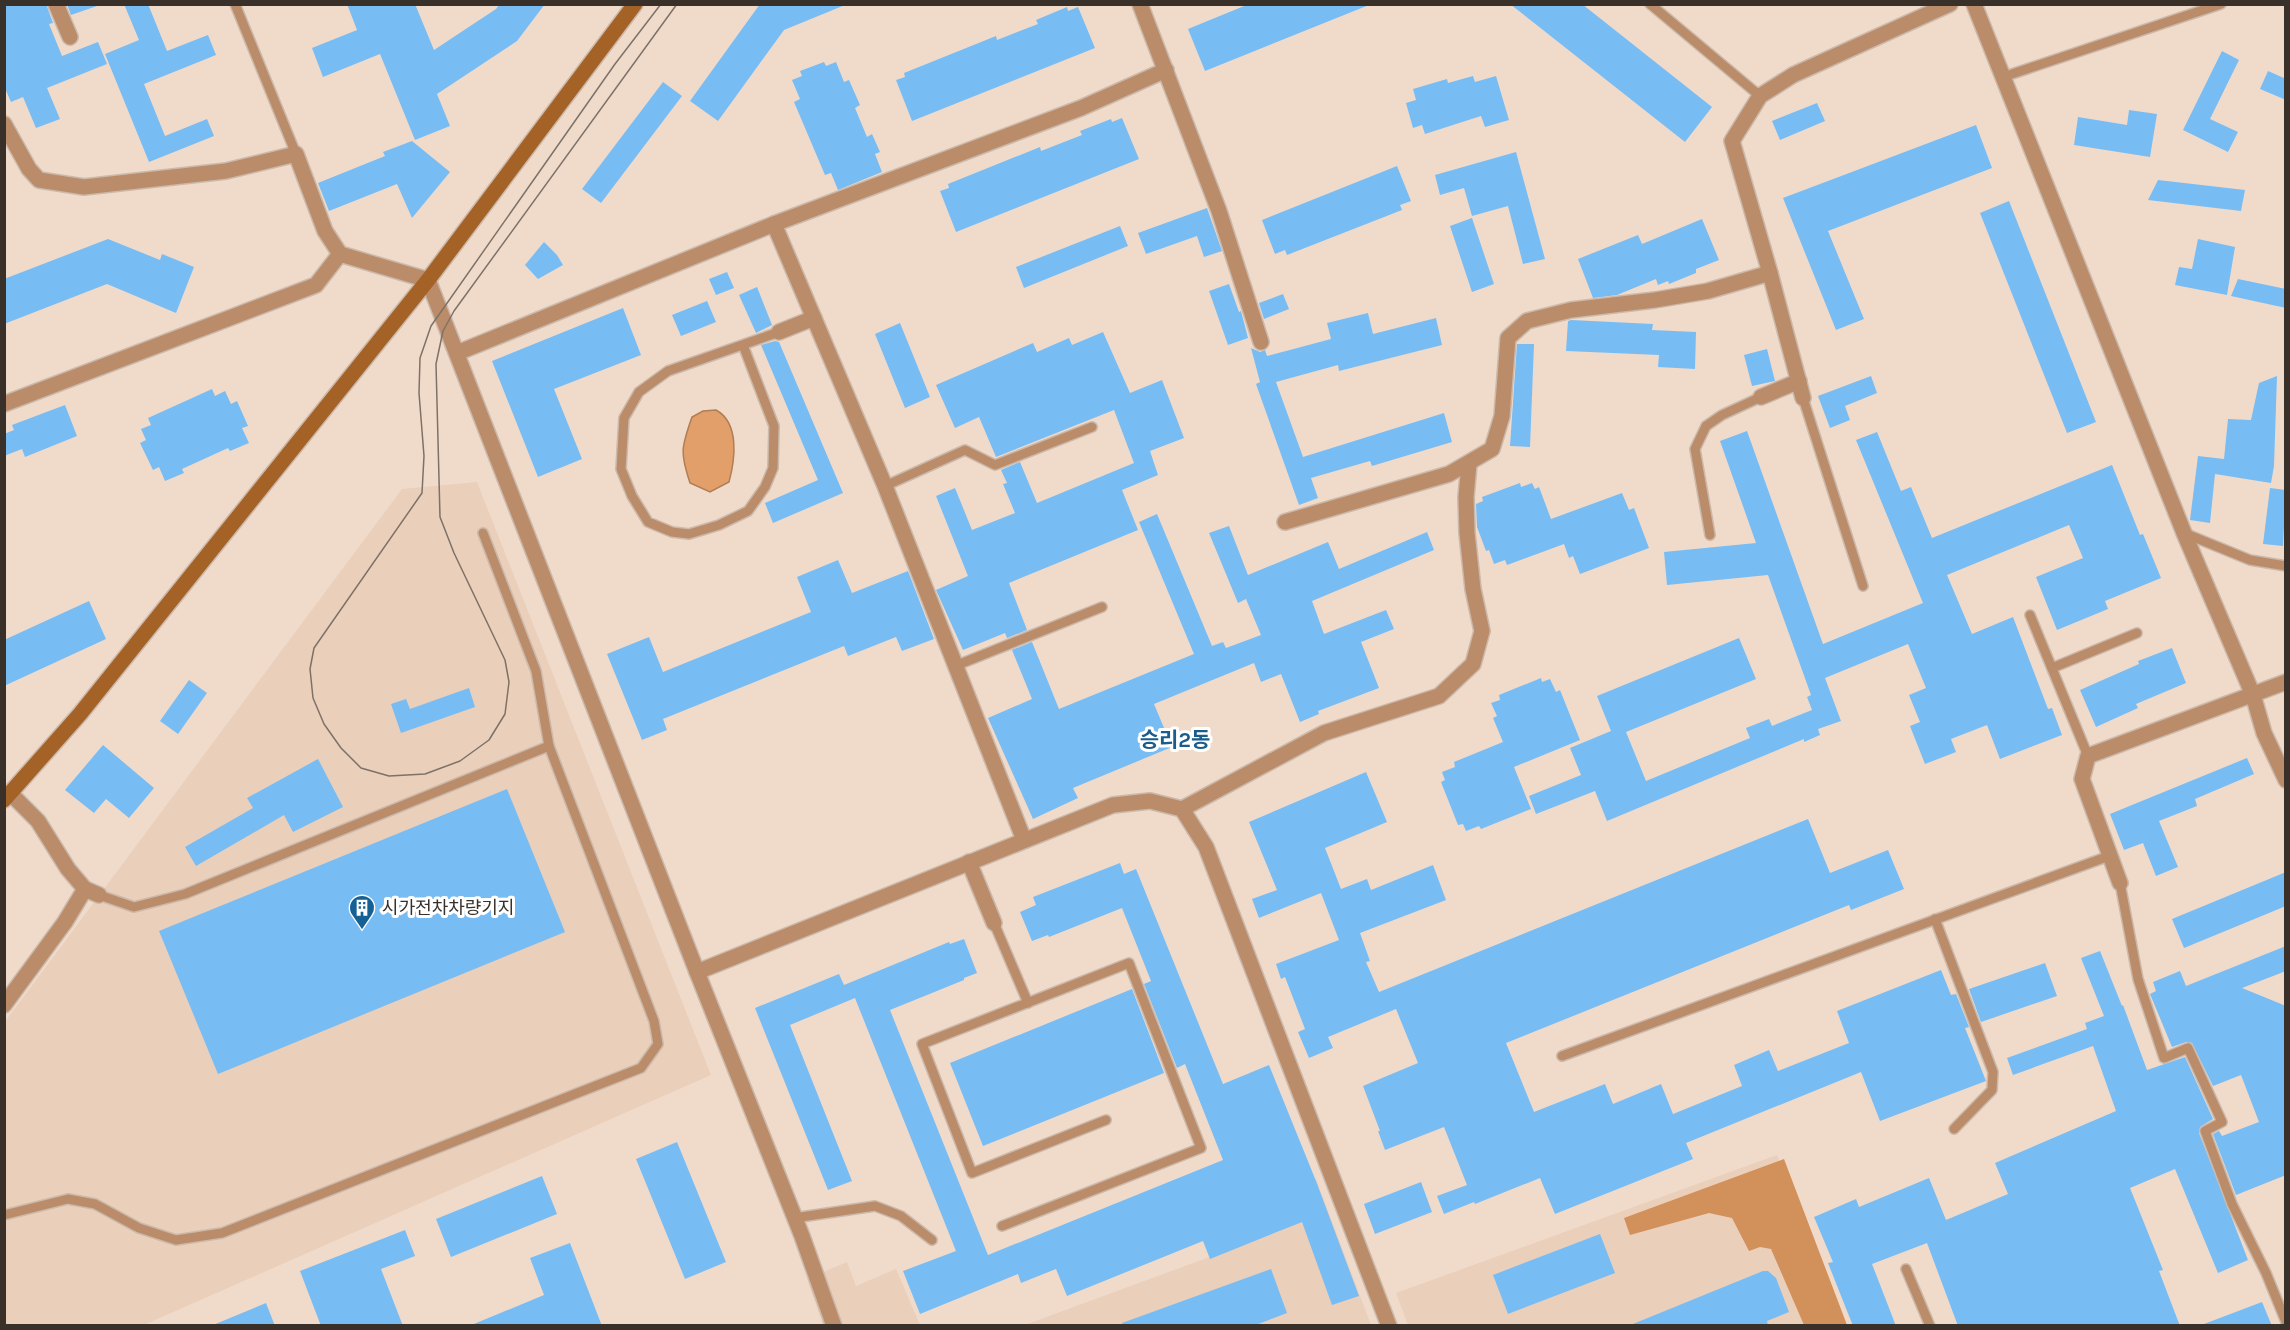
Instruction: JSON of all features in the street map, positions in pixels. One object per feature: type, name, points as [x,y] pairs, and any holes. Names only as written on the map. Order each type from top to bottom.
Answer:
[{"type":"main road","points":[[7,796],[81,714],[428,280],[635,4]]},
{"type":"street","points":[[56,4],[70,37]]},
{"type":"street","points":[[1140,4],[1219,211],[1261,342]]},
{"type":"street","points":[[1803,398],[1732,141],[1760,96],[1793,75],[1950,4]]},
{"type":"street","points":[[1974,4],[2184,533],[2253,695],[2264,733],[2286,780]]},
{"type":"street","points":[[457,353],[774,224],[1081,108],[1166,70]]},
{"type":"street","points":[[4,124],[28,169],[39,180],[84,187],[226,171],[296,154],[326,231],[340,254],[428,280],[834,1326]]},
{"type":"street","points":[[774,224],[885,486],[1024,840]]},
{"type":"street","points":[[4,404],[316,285],[340,254]]},
{"type":"street","points":[[1286,522],[1449,474],[1492,449],[1502,416],[1508,338],[1527,321],[1571,310],[1708,291],[1770,273]]},
{"type":"street","points":[[779,332],[814,318]]},
{"type":"street","points":[[1761,397],[1799,381]]},
{"type":"street","points":[[696,972],[1113,805],[1150,801],[1182,809],[1324,733],[1439,696],[1473,664],[1482,631],[1473,589],[1467,533],[1466,497],[1469,464]]},
{"type":"street","points":[[2120,883],[2082,779],[2088,756],[2286,682]]},
{"type":"street","points":[[4,1005],[65,922],[92,892],[68,869],[39,821],[7,796]]},
{"type":"street","points":[[1182,809],[1206,847],[1389,1326]]},
{"type":"street","points":[[969,862],[993,923]]},
{"type":"lane","points":[[235,4],[296,154]]},
{"type":"lane","points":[[1650,4],[1760,96]]},
{"type":"lane","points":[[2003,77],[2221,4]]},
{"type":"lane","points":[[743,345],[774,426],[773,468],[765,488],[748,511],[719,525],[689,534],[672,532],[648,522],[632,496],[621,469],[624,418],[639,392],[668,372],[779,332]]},
{"type":"lane","points":[[1710,535],[1695,448],[1706,426],[1761,397]]},
{"type":"lane","points":[[1803,398],[1863,586]]},
{"type":"lane","points":[[885,486],[965,450],[995,465],[1092,427]]},
{"type":"lane","points":[[4,1215],[68,1199],[95,1204],[139,1228],[176,1240],[222,1233],[641,1068],[658,1044],[654,1021],[549,746],[536,671],[483,533]]},
{"type":"lane","points":[[2184,533],[2250,560],[2286,566]]},
{"type":"lane","points":[[955,666],[1102,607]]},
{"type":"lane","points":[[2030,615],[2088,756]]},
{"type":"lane","points":[[2052,668],[2137,633]]},
{"type":"lane","points":[[92,892],[134,907],[185,894],[549,746]]},
{"type":"lane","points":[[1562,1056],[2109,855]]},
{"type":"lane","points":[[2120,883],[2138,979],[2164,1058],[2188,1048],[2222,1122],[2205,1131],[2232,1204],[2266,1273],[2286,1322]]},
{"type":"lane","points":[[1935,919],[1993,1072],[1992,1090],[1954,1130]]},
{"type":"lane","points":[[993,923],[1028,1002]]},
{"type":"lane","points":[[1002,1226],[1201,1148],[1128,963],[922,1044],[972,1173],[1107,1120]]},
{"type":"lane","points":[[794,1218],[875,1206],[901,1216],[932,1240]]},
{"type":"lane","points":[[1906,1269],[1930,1326]]},
{"type":"shaded area","points":[[716,410],[729,424],[734,453],[729,482],[710,492],[690,483],[683,450],[692,417],[703,411]]},
{"type":"shaded area","points":[[477,482],[711,1075],[144,1325],[5,1325],[4,1023],[402,489]]},
{"type":"shaded area","points":[[1777,1155],[1840,1325],[1408,1325],[1396,1293]]},
{"type":"shaded area","points":[[1784,1159],[1847,1325],[1804,1325],[1771,1249],[1760,1247],[1749,1251],[1732,1218],[1709,1213],[1630,1235],[1624,1218]]},
{"type":"shaded area","points":[[1316,1179],[1371,1325],[1022,1326],[1280,1231],[1272,1196]]},
{"type":"shaded area","points":[[847,1262],[856,1286],[896,1269],[920,1325],[823,1325],[807,1279]]},
{"type":"building","points":[[4,4],[46,4],[53,23],[49,24],[62,56],[98,42],[107,64],[47,88],[60,119],[36,128],[23,97],[11,102],[4,86]]},
{"type":"building","points":[[67,4],[96,4],[97,6],[71,15]]},
{"type":"building","points":[[124,4],[148,4],[167,51],[208,35],[216,55],[144,84],[165,136],[207,119],[214,136],[149,162],[105,54],[139,40]]},
{"type":"building","points":[[347,4],[415,4],[434,50],[496,9],[500,4],[545,4],[517,41],[437,94],[450,126],[415,140],[380,54],[323,77],[312,48],[357,30]]},
{"type":"building","points":[[760,4],[845,5],[784,30],[718,121],[690,101]]},
{"type":"building","points":[[1249,4],[1369,5],[1205,71],[1188,29]]},
{"type":"building","points":[[1510,4],[1582,4],[1712,107],[1685,142]]},
{"type":"building","points":[[1067,7],[1068,11],[1078,7],[1095,48],[912,121],[896,80],[905,77],[904,73],[996,36],[997,40],[1038,24],[1036,20]]},
{"type":"building","points":[[2222,51],[2239,60],[2210,119],[2238,132],[2228,152],[2183,130]]},
{"type":"building","points":[[824,62],[826,66],[836,62],[844,82],[849,80],[860,105],[855,108],[867,137],[872,134],[880,152],[875,154],[882,172],[838,190],[831,173],[825,175],[794,102],[800,99],[792,80],[802,76],[800,71]]},
{"type":"building","points":[[2268,71],[2286,79],[2286,100],[2260,89]]},
{"type":"building","points":[[1473,76],[1475,82],[1496,76],[1509,120],[1485,127],[1481,116],[1425,134],[1422,125],[1413,128],[1406,103],[1416,100],[1413,89],[1447,79],[1448,83]]},
{"type":"building","points":[[663,82],[682,96],[601,203],[582,189]]},
{"type":"building","points":[[1817,103],[1825,121],[1780,140],[1772,121]]},
{"type":"building","points":[[2129,110],[2157,114],[2150,157],[2074,145],[2078,117],[2127,125]]},
{"type":"building","points":[[1122,118],[1139,159],[956,232],[940,191],[949,188],[948,184],[1040,147],[1041,151],[1082,135],[1080,131],[1111,119],[1112,122]]},
{"type":"building","points":[[1976,125],[1992,168],[1828,231],[1864,319],[1836,330],[1783,198]]},
{"type":"building","points":[[412,141],[450,172],[412,218],[397,184],[329,211],[318,183],[385,156],[383,152]]},
{"type":"building","points":[[1516,152],[1545,259],[1523,264],[1508,206],[1472,216],[1464,188],[1440,195],[1435,175]]},
{"type":"building","points":[[1397,166],[1411,201],[1400,205],[1402,210],[1287,255],[1285,250],[1275,254],[1262,220]]},
{"type":"building","points":[[2158,180],[2245,190],[2241,211],[2148,200]]},
{"type":"building","points":[[2009,201],[2096,422],[2067,433],[1980,213]]},
{"type":"building","points":[[1207,208],[1222,251],[1204,257],[1197,236],[1146,254],[1138,233]]},
{"type":"building","points":[[1472,218],[1494,284],[1472,292],[1450,226]]},
{"type":"building","points":[[1702,219],[1719,260],[1696,269],[1696,273],[1669,284],[1668,281],[1658,285],[1656,279],[1617,295],[1593,298],[1578,259],[1638,235],[1642,244]]},
{"type":"building","points":[[1120,226],[1128,246],[1024,288],[1016,267]]},
{"type":"building","points":[[108,239],[160,260],[162,254],[194,267],[176,313],[107,284],[4,324],[4,279]]},
{"type":"building","points":[[2198,239],[2235,247],[2227,295],[2175,285],[2179,267],[2192,269]]},
{"type":"building","points":[[544,242],[563,265],[538,279],[525,265]]},
{"type":"building","points":[[727,272],[734,288],[716,295],[709,279]]},
{"type":"building","points":[[2238,279],[2286,289],[2286,308],[2231,296]]},
{"type":"building","points":[[1229,284],[1239,312],[1241,311],[1248,338],[1228,345],[1209,291]]},
{"type":"building","points":[[757,287],[772,325],[756,333],[739,295]]},
{"type":"building","points":[[1283,294],[1289,309],[1264,319],[1259,303]]},
{"type":"building","points":[[707,301],[716,322],[681,336],[672,315]]},
{"type":"building","points":[[623,308],[641,355],[554,389],[582,459],[538,477],[492,361]]},
{"type":"building","points":[[1368,313],[1373,334],[1436,318],[1442,345],[1339,371],[1338,365],[1276,382],[1303,457],[1444,413],[1452,442],[1372,466],[1370,461],[1311,478],[1318,498],[1299,505],[1256,384],[1260,382],[1251,348],[1260,352],[1265,350],[1267,356],[1331,339],[1327,323]]},
{"type":"building","points":[[1568,321],[1653,324],[1652,330],[1696,332],[1695,369],[1658,367],[1659,355],[1566,351]]},
{"type":"building","points":[[900,323],[930,397],[905,408],[875,334]]},
{"type":"building","points":[[1103,332],[1130,393],[1162,380],[1184,438],[1150,451],[1158,475],[1122,490],[1138,530],[1009,583],[1027,630],[1007,638],[1005,633],[963,650],[936,590],[968,576],[936,496],[955,488],[972,530],[1015,513],[1003,484],[1007,483],[1001,470],[1020,462],[1037,503],[1134,463],[1114,410],[996,457],[979,417],[955,428],[936,385],[1033,343],[1037,352],[1069,338],[1072,345]]},
{"type":"building","points":[[779,342],[843,493],[773,523],[765,503],[818,480],[761,345]]},
{"type":"building","points":[[1517,344],[1534,344],[1530,447],[1510,446]]},
{"type":"building","points":[[1767,349],[1775,381],[1752,386],[1744,355]]},
{"type":"building","points":[[1871,376],[1877,393],[1845,406],[1850,420],[1830,428],[1818,396]]},
{"type":"building","points":[[2277,376],[2274,466],[2271,483],[2215,474],[2210,523],[2190,520],[2198,456],[2224,459],[2228,419],[2251,420],[2259,383]]},
{"type":"building","points":[[212,389],[215,396],[225,391],[231,404],[237,401],[248,426],[242,428],[249,443],[230,451],[228,448],[182,469],[184,473],[165,481],[159,467],[153,470],[140,443],[146,440],[141,429],[151,425],[148,418]]},
{"type":"building","points":[[65,405],[77,436],[25,457],[22,449],[4,456],[4,434],[14,430],[12,425]]},
{"type":"building","points":[[1747,431],[1823,644],[1923,603],[1856,440],[1877,432],[1901,491],[1911,487],[1932,538],[2112,465],[2140,535],[2143,534],[2161,578],[2105,601],[2108,609],[2057,630],[2036,577],[2083,558],[2069,525],[1947,575],[1972,634],[2013,617],[2048,709],[2052,708],[2062,735],[2000,759],[1987,725],[1951,739],[1956,752],[1925,764],[1910,726],[1920,722],[1909,695],[1926,688],[1908,644],[1825,678],[1841,721],[1818,729],[1820,735],[1804,742],[1804,739],[1607,821],[1595,791],[1536,814],[1529,796],[1581,775],[1570,748],[1611,731],[1597,696],[1739,638],[1756,679],[1626,732],[1646,781],[1750,738],[1746,728],[1769,719],[1772,726],[1812,710],[1807,697],[1811,695],[1768,575],[1667,585],[1664,552],[1756,543],[1720,441]]},
{"type":"building","points":[[1520,483],[1521,487],[1532,483],[1535,489],[1539,487],[1551,519],[1622,493],[1629,510],[1634,508],[1649,548],[1580,574],[1573,556],[1569,558],[1564,544],[1507,565],[1505,560],[1494,564],[1489,550],[1486,551],[1477,527],[1476,504],[1483,501],[1482,497]]},
{"type":"building","points":[[2270,488],[2286,490],[2283,546],[2263,544]]},
{"type":"building","points":[[1157,514],[1212,646],[1223,642],[1226,648],[1261,635],[1246,599],[1238,603],[1209,533],[1229,526],[1248,575],[1328,542],[1339,569],[1427,532],[1434,550],[1312,601],[1324,634],[1386,610],[1394,629],[1361,642],[1379,688],[1318,711],[1319,714],[1300,722],[1281,674],[1261,682],[1254,663],[1154,704],[1172,747],[1073,788],[1078,798],[1033,819],[988,718],[1032,699],[1012,650],[1032,642],[1059,709],[1194,654],[1139,522]]},
{"type":"building","points":[[838,560],[852,593],[908,571],[934,639],[902,651],[896,637],[848,656],[844,646],[663,719],[667,730],[642,740],[607,654],[649,637],[663,672],[811,612],[797,577]]},
{"type":"building","points":[[89,601],[106,639],[4,686],[4,640]]},
{"type":"building","points":[[2172,648],[2186,683],[2136,704],[2138,708],[2096,727],[2080,690],[2139,664],[2138,661]]},
{"type":"building","points":[[1541,678],[1542,682],[1550,679],[1556,692],[1560,690],[1580,740],[1514,767],[1531,809],[1481,829],[1479,826],[1466,831],[1463,824],[1458,825],[1441,782],[1445,780],[1442,772],[1455,767],[1454,762],[1503,742],[1493,718],[1497,716],[1491,703],[1500,700],[1499,695]]},
{"type":"building","points":[[189,680],[207,693],[178,734],[160,721]]},
{"type":"building","points":[[469,688],[475,707],[401,733],[391,704],[406,699],[410,709]]},
{"type":"building","points":[[103,745],[154,788],[129,818],[106,799],[94,813],[65,790]]},
{"type":"building","points":[[2247,758],[2254,774],[2195,799],[2197,806],[2159,821],[2178,867],[2156,876],[2143,843],[2124,850],[2110,814]]},
{"type":"building","points":[[318,759],[343,807],[293,832],[284,815],[196,866],[185,847],[253,808],[247,798]]},
{"type":"building","points":[[1366,772],[1387,822],[1325,848],[1341,889],[1367,879],[1371,890],[1433,865],[1446,900],[1360,933],[1370,961],[1366,962],[1379,992],[1808,819],[1830,873],[1888,850],[1904,889],[1851,910],[1849,905],[1506,1043],[1534,1112],[1605,1084],[1613,1104],[1661,1084],[1673,1114],[1742,1086],[1734,1065],[1769,1050],[1778,1071],[1849,1043],[1837,1011],[1941,970],[1951,995],[1956,994],[1969,1027],[1965,1028],[1986,1081],[1880,1121],[1861,1072],[1686,1143],[1693,1159],[1555,1214],[1540,1178],[1444,1214],[1437,1196],[1467,1185],[1444,1127],[1385,1150],[1363,1086],[1418,1063],[1396,1009],[1328,1037],[1333,1048],[1309,1058],[1298,1032],[1305,1029],[1285,977],[1281,979],[1276,964],[1339,940],[1321,893],[1259,918],[1252,899],[1277,890],[1249,822]]},
{"type":"building","name":"시가전차차량기지","points":[[507,789],[565,932],[218,1074],[159,931]]},
{"type":"building","points":[[1120,863],[1124,874],[1136,869],[1223,1084],[1269,1065],[1359,1296],[1332,1305],[1302,1222],[1210,1259],[1203,1241],[1067,1296],[1056,1269],[1021,1283],[1018,1274],[920,1314],[903,1271],[956,1251],[855,998],[790,1025],[852,1181],[828,1190],[755,1008],[839,974],[844,985],[949,942],[950,944],[964,939],[977,973],[890,1010],[988,1255],[1223,1160],[1185,1064],[1177,1068],[1144,984],[1151,981],[1122,908],[1049,937],[1048,935],[1032,941],[1020,912],[1036,905],[1033,897]]},
{"type":"building","points":[[2286,872],[2286,906],[2184,948],[2172,919]]},
{"type":"building","points":[[2286,946],[2286,971],[2242,988],[2286,1006],[2286,1175],[2236,1195],[2213,1134],[2219,1131],[2222,1136],[2259,1122],[2241,1075],[2213,1086],[2192,1043],[2186,1042],[2172,1047],[2150,994],[2156,991],[2153,982],[2180,971],[2186,986]]},
{"type":"building","points":[[2100,951],[2147,1070],[2185,1057],[2213,1119],[2200,1127],[2199,1133],[2248,1260],[2218,1273],[2175,1169],[2130,1188],[2163,1270],[2159,1271],[2180,1326],[1958,1326],[1927,1243],[1872,1264],[1896,1326],[1853,1326],[1828,1263],[1833,1262],[1814,1217],[1856,1199],[1859,1207],[1929,1178],[1946,1220],[2008,1194],[1995,1163],[2116,1111],[2093,1046],[2013,1075],[2007,1058],[2087,1029],[2085,1023],[2104,1016],[2081,958]]},
{"type":"building","points":[[2045,963],[2057,996],[1981,1022],[1969,989]]},
{"type":"building","points":[[1132,989],[1164,1073],[983,1146],[950,1063]]},
{"type":"building","points":[[677,1142],[726,1262],[685,1279],[636,1159]]},
{"type":"building","points":[[542,1176],[557,1214],[451,1257],[436,1219]]},
{"type":"building","points":[[1421,1182],[1432,1212],[1375,1234],[1364,1204]]},
{"type":"building","points":[[405,1230],[415,1256],[381,1269],[403,1326],[321,1326],[300,1271]]},
{"type":"building","points":[[1600,1234],[1615,1273],[1508,1314],[1493,1275]]},
{"type":"building","points":[[570,1243],[602,1326],[469,1326],[544,1295],[530,1258]]},
{"type":"building","points":[[1271,1269],[1287,1313],[1253,1326],[1122,1326],[1122,1323]]},
{"type":"building","points":[[1763,1271],[1768,1271],[1776,1278],[1789,1312],[1767,1321],[1768,1326],[1628,1326]]},
{"type":"building","points":[[2262,1302],[2272,1326],[2204,1326],[2204,1324]]},
{"type":"building","points":[[266,1303],[275,1326],[213,1326],[213,1325]]},
{"type":"tram line","points":[[661,4],[615,64],[431,326],[420,358],[419,393],[424,456],[422,493],[314,648],[310,669],[313,698],[324,724],[341,748],[361,768],[389,776],[425,774],[460,761],[489,740],[505,714],[509,682],[505,660],[454,553],[440,517],[436,364],[443,331],[454,311],[677,4]]},
{"type":"place","name":"시가전차차량기지","points":[[362,931]]},
{"type":"district","name":"승리2동","points":[[1175,740]]}]
